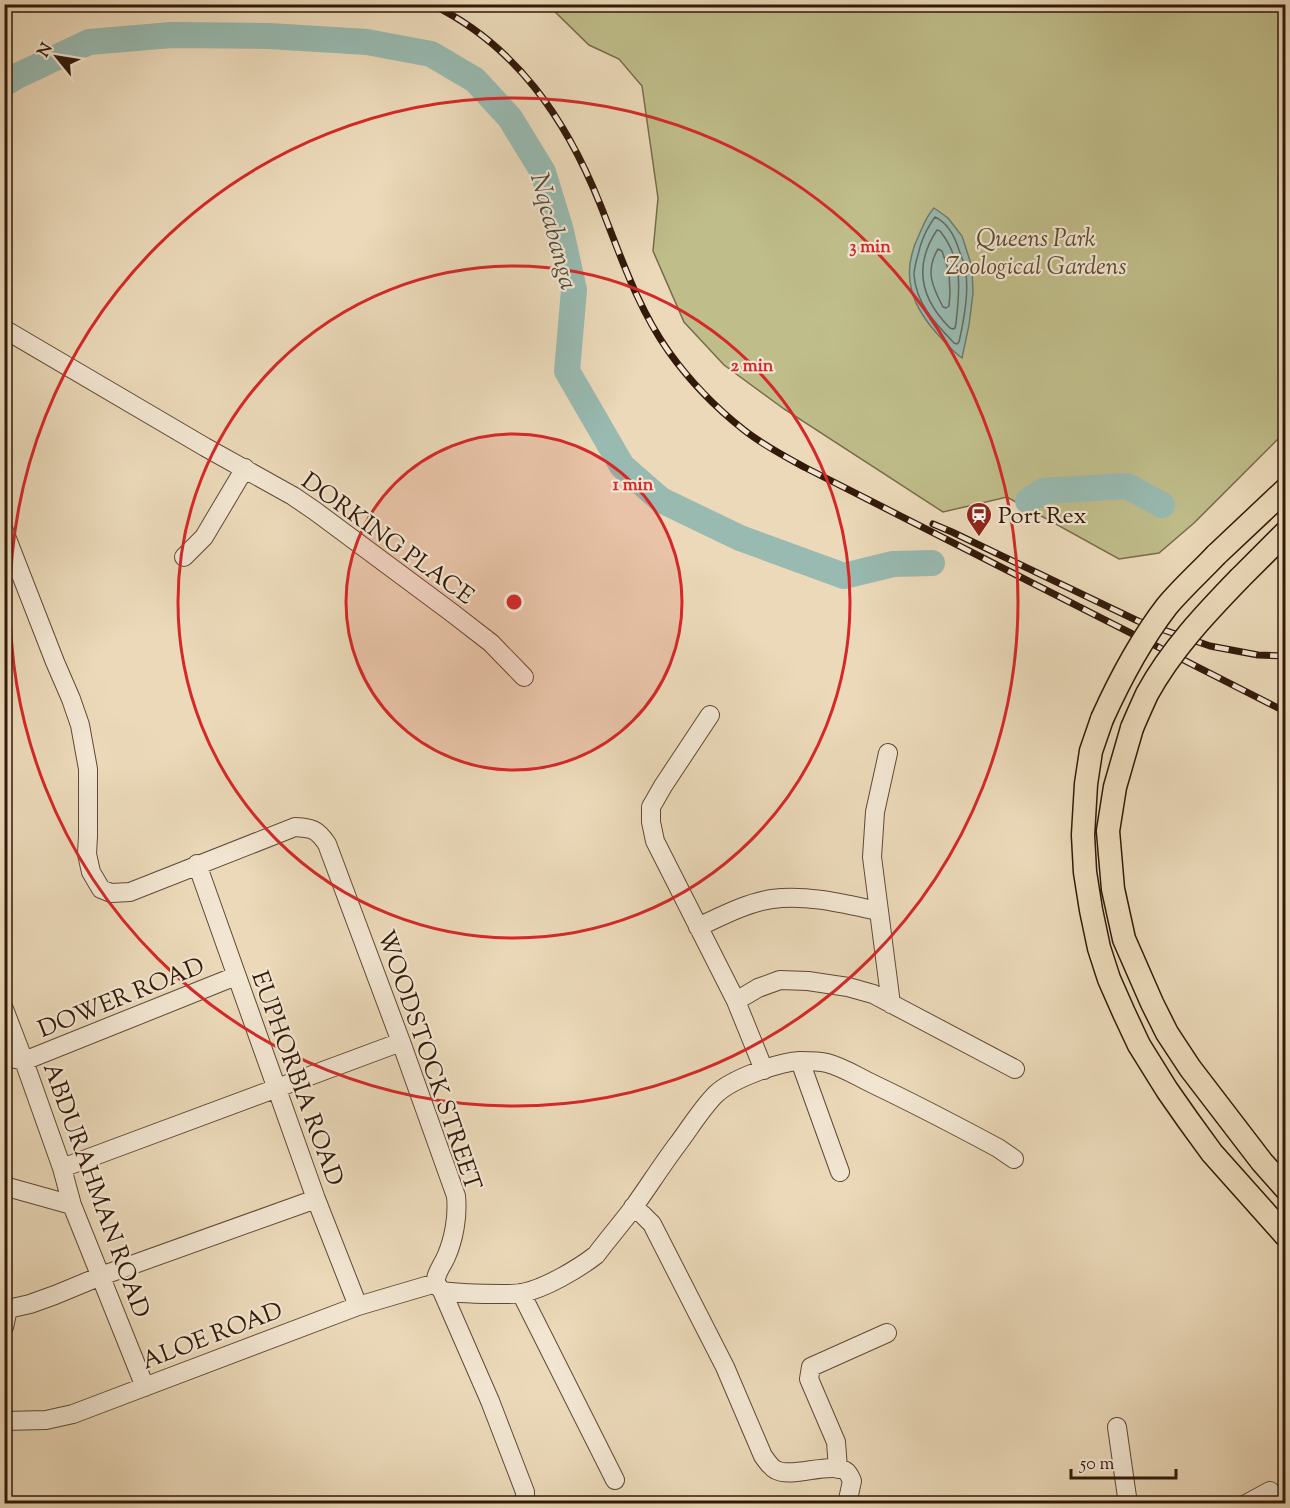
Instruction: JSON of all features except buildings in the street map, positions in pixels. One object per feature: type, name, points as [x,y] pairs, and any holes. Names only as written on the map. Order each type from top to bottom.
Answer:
[{"type":"main road","points":[[1286,489],[1216,555],[1169,604],[1138,648],[1120,679],[1091,751],[1086,784],[1083,835],[1085,872],[1099,948],[1124,1013],[1167,1090],[1188,1120],[1212,1153],[1286,1236]]},
{"type":"main road","points":[[1286,532],[1187,635],[1148,693],[1132,728],[1114,787],[1108,831],[1113,889],[1124,939],[1157,1013],[1190,1068],[1286,1190]]},
{"type":"street","name":"DORKING PLACE","points":[[4,329],[293,496],[491,643],[524,677]]},
{"type":"street","points":[[184,557],[204,537],[245,468]]},
{"type":"street","points":[[4,531],[80,725],[88,769],[87,854],[96,883],[101,889],[111,893],[130,891],[196,864]]},
{"type":"street","points":[[710,715],[651,807],[651,822],[655,841],[736,1000],[764,1070]]},
{"type":"street","points":[[888,753],[875,812],[872,857],[891,1004]]},
{"type":"street","name":"WOODSTOCK STREET","points":[[196,864],[295,827],[320,834],[327,844],[456,1196],[454,1232],[447,1255],[436,1278],[439,1287]]},
{"type":"street","name":"EUPHORBIA ROAD","points":[[196,864],[316,1199],[357,1306]]},
{"type":"street","points":[[698,927],[747,905],[773,899],[802,898],[842,903],[878,911]]},
{"type":"street","name":"DOWER ROAD","points":[[24,1061],[236,976]]},
{"type":"street","points":[[736,1000],[758,988],[780,980],[808,981],[848,987],[873,994],[1015,1069]]},
{"type":"street","name":"ABDURAHMAN ROAD","points":[[4,1010],[62,1168],[72,1206],[145,1387]]},
{"type":"street","points":[[62,1168],[401,1042]]},
{"type":"street","points":[[4,1056],[24,1061]]},
{"type":"street","points":[[800,1061],[840,1172]]},
{"type":"street","points":[[439,1287],[466,1294],[521,1293],[561,1277],[590,1260],[633,1207],[696,1118],[717,1094],[727,1086],[787,1063],[800,1061],[836,1066],[998,1148],[1014,1159]]},
{"type":"street","points":[[4,1186],[72,1206]]},
{"type":"street","points":[[4,1327],[6,1308],[30,1304],[101,1276],[316,1199]]},
{"type":"street","points":[[633,1207],[652,1224],[725,1367],[760,1449],[770,1465],[777,1471],[786,1473],[838,1469],[848,1473],[852,1481],[847,1503]]},
{"type":"street","points":[[439,1287],[490,1401],[525,1498]]},
{"type":"street","name":"ALOE ROAD","points":[[4,1421],[45,1420],[73,1414],[357,1306],[439,1287]]},
{"type":"street","points":[[521,1293],[615,1480]]},
{"type":"street","points":[[838,1469],[836,1442],[809,1379],[811,1367],[887,1334]]},
{"type":"street","points":[[1117,1427],[1128,1503]]},
{"type":"street","points":[[1246,1503],[1270,1491]]},
{"type":"green space","name":"Queens Park Zoological Gardens","points":[[548,5],[1285,5],[1285,432],[1194,523],[1159,553],[1119,559],[1007,497],[943,512],[784,409],[724,365],[684,322],[653,251],[658,198],[642,86],[619,59],[589,45]]},
{"type":"water","points":[[934,208],[948,218],[962,236],[972,267],[973,293],[962,358],[949,347],[923,315],[912,291],[910,264],[913,250],[925,221]]},
{"type":"waterway","name":"Nqcabanga","points":[[4,84],[89,42],[172,35],[269,36],[367,42],[431,54],[475,80],[510,118],[543,172],[561,231],[574,290],[567,371],[622,466],[661,500],[740,538],[844,576],[893,564],[932,563]]},
{"type":"waterway","name":"Nqcabanga","points":[[1028,501],[1043,491],[1127,486],[1162,505]]},
{"type":"railway","points":[[431,4],[461,21],[513,63],[554,114],[586,173],[630,280],[658,335],[694,383],[734,421],[766,445],[806,468],[1286,712]]},
{"type":"railway","points":[[933,524],[1138,621],[1210,646],[1258,655],[1286,656]]},
{"type":"place","name":"Port Rex","points":[[979,538]]}]
